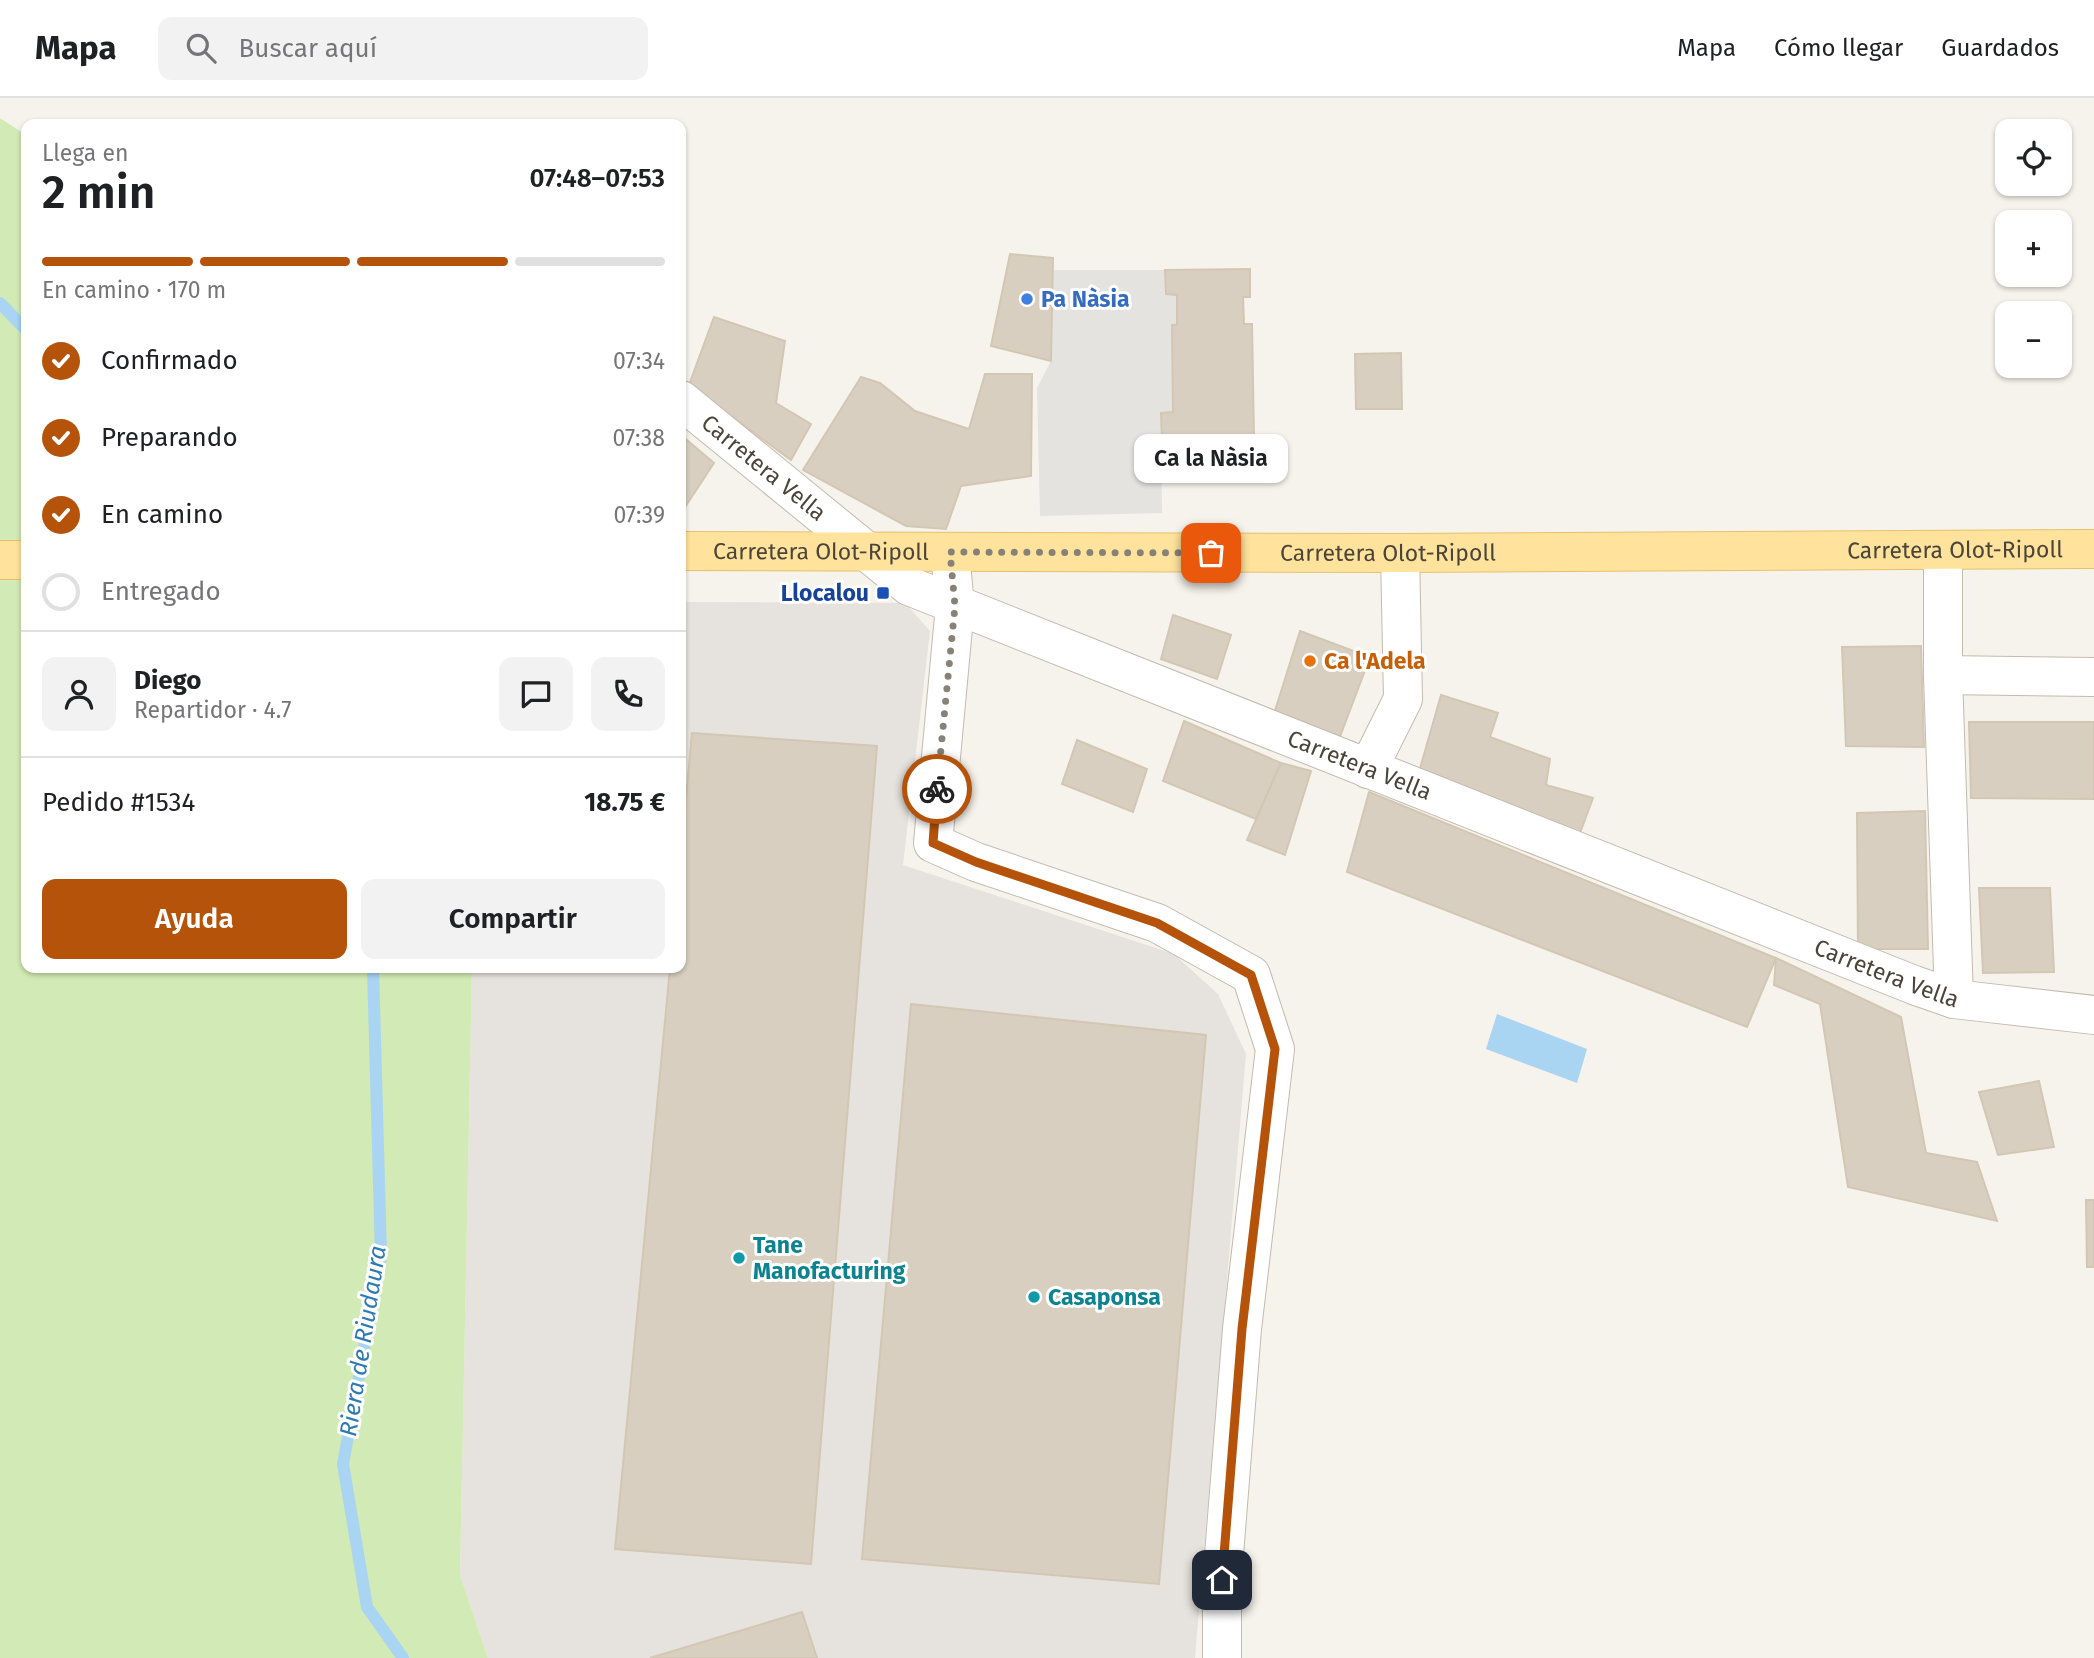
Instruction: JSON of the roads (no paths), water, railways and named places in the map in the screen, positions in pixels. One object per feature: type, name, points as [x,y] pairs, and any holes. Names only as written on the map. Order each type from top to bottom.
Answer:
[{"type":"main road","name":"Carretera Olot-Ripoll","points":[[686,551],[1400,553],[2094,549]]},
{"type":"main road","points":[[0,560],[21,560]]},
{"type":"street","name":"Carretera Vella","points":[[686,404],[909,586],[955,606],[1954,999],[2094,1015]]},
{"type":"street","points":[[1943,550],[1943,675],[1954,999]]},
{"type":"street","points":[[950,552],[955,606],[933,843],[976,862],[1157,923],[1251,975],[1275,1049],[1242,1329],[1222,1580],[1222,1658]]},
{"type":"street","points":[[1368,769],[1403,699],[1400,553]]},
{"type":"street","points":[[1943,675],[2094,677]]},
{"type":"water","points":[[1497,1014],[1587,1049],[1577,1083],[1486,1049]]},
{"type":"waterway","name":"Riera de Riudaura","points":[[0,303],[21,325]]},
{"type":"waterway","name":"Riera de Riudaura","points":[[373,973],[381,1256],[343,1464],[367,1607],[403,1658]]},
{"type":"place","name":"Pa Nàsia","points":[[1027,299]]},
{"type":"place","name":"Ca la Nàsia","points":[[1211,553]]},
{"type":"place","name":"Llocalou","points":[[883,593]]},
{"type":"place","name":"Ca l'Adela","points":[[1310,661]]},
{"type":"place","name":"Tane Manofacturing","points":[[739,1258]]},
{"type":"place","name":"Casaponsa","points":[[1034,1297]]}]
